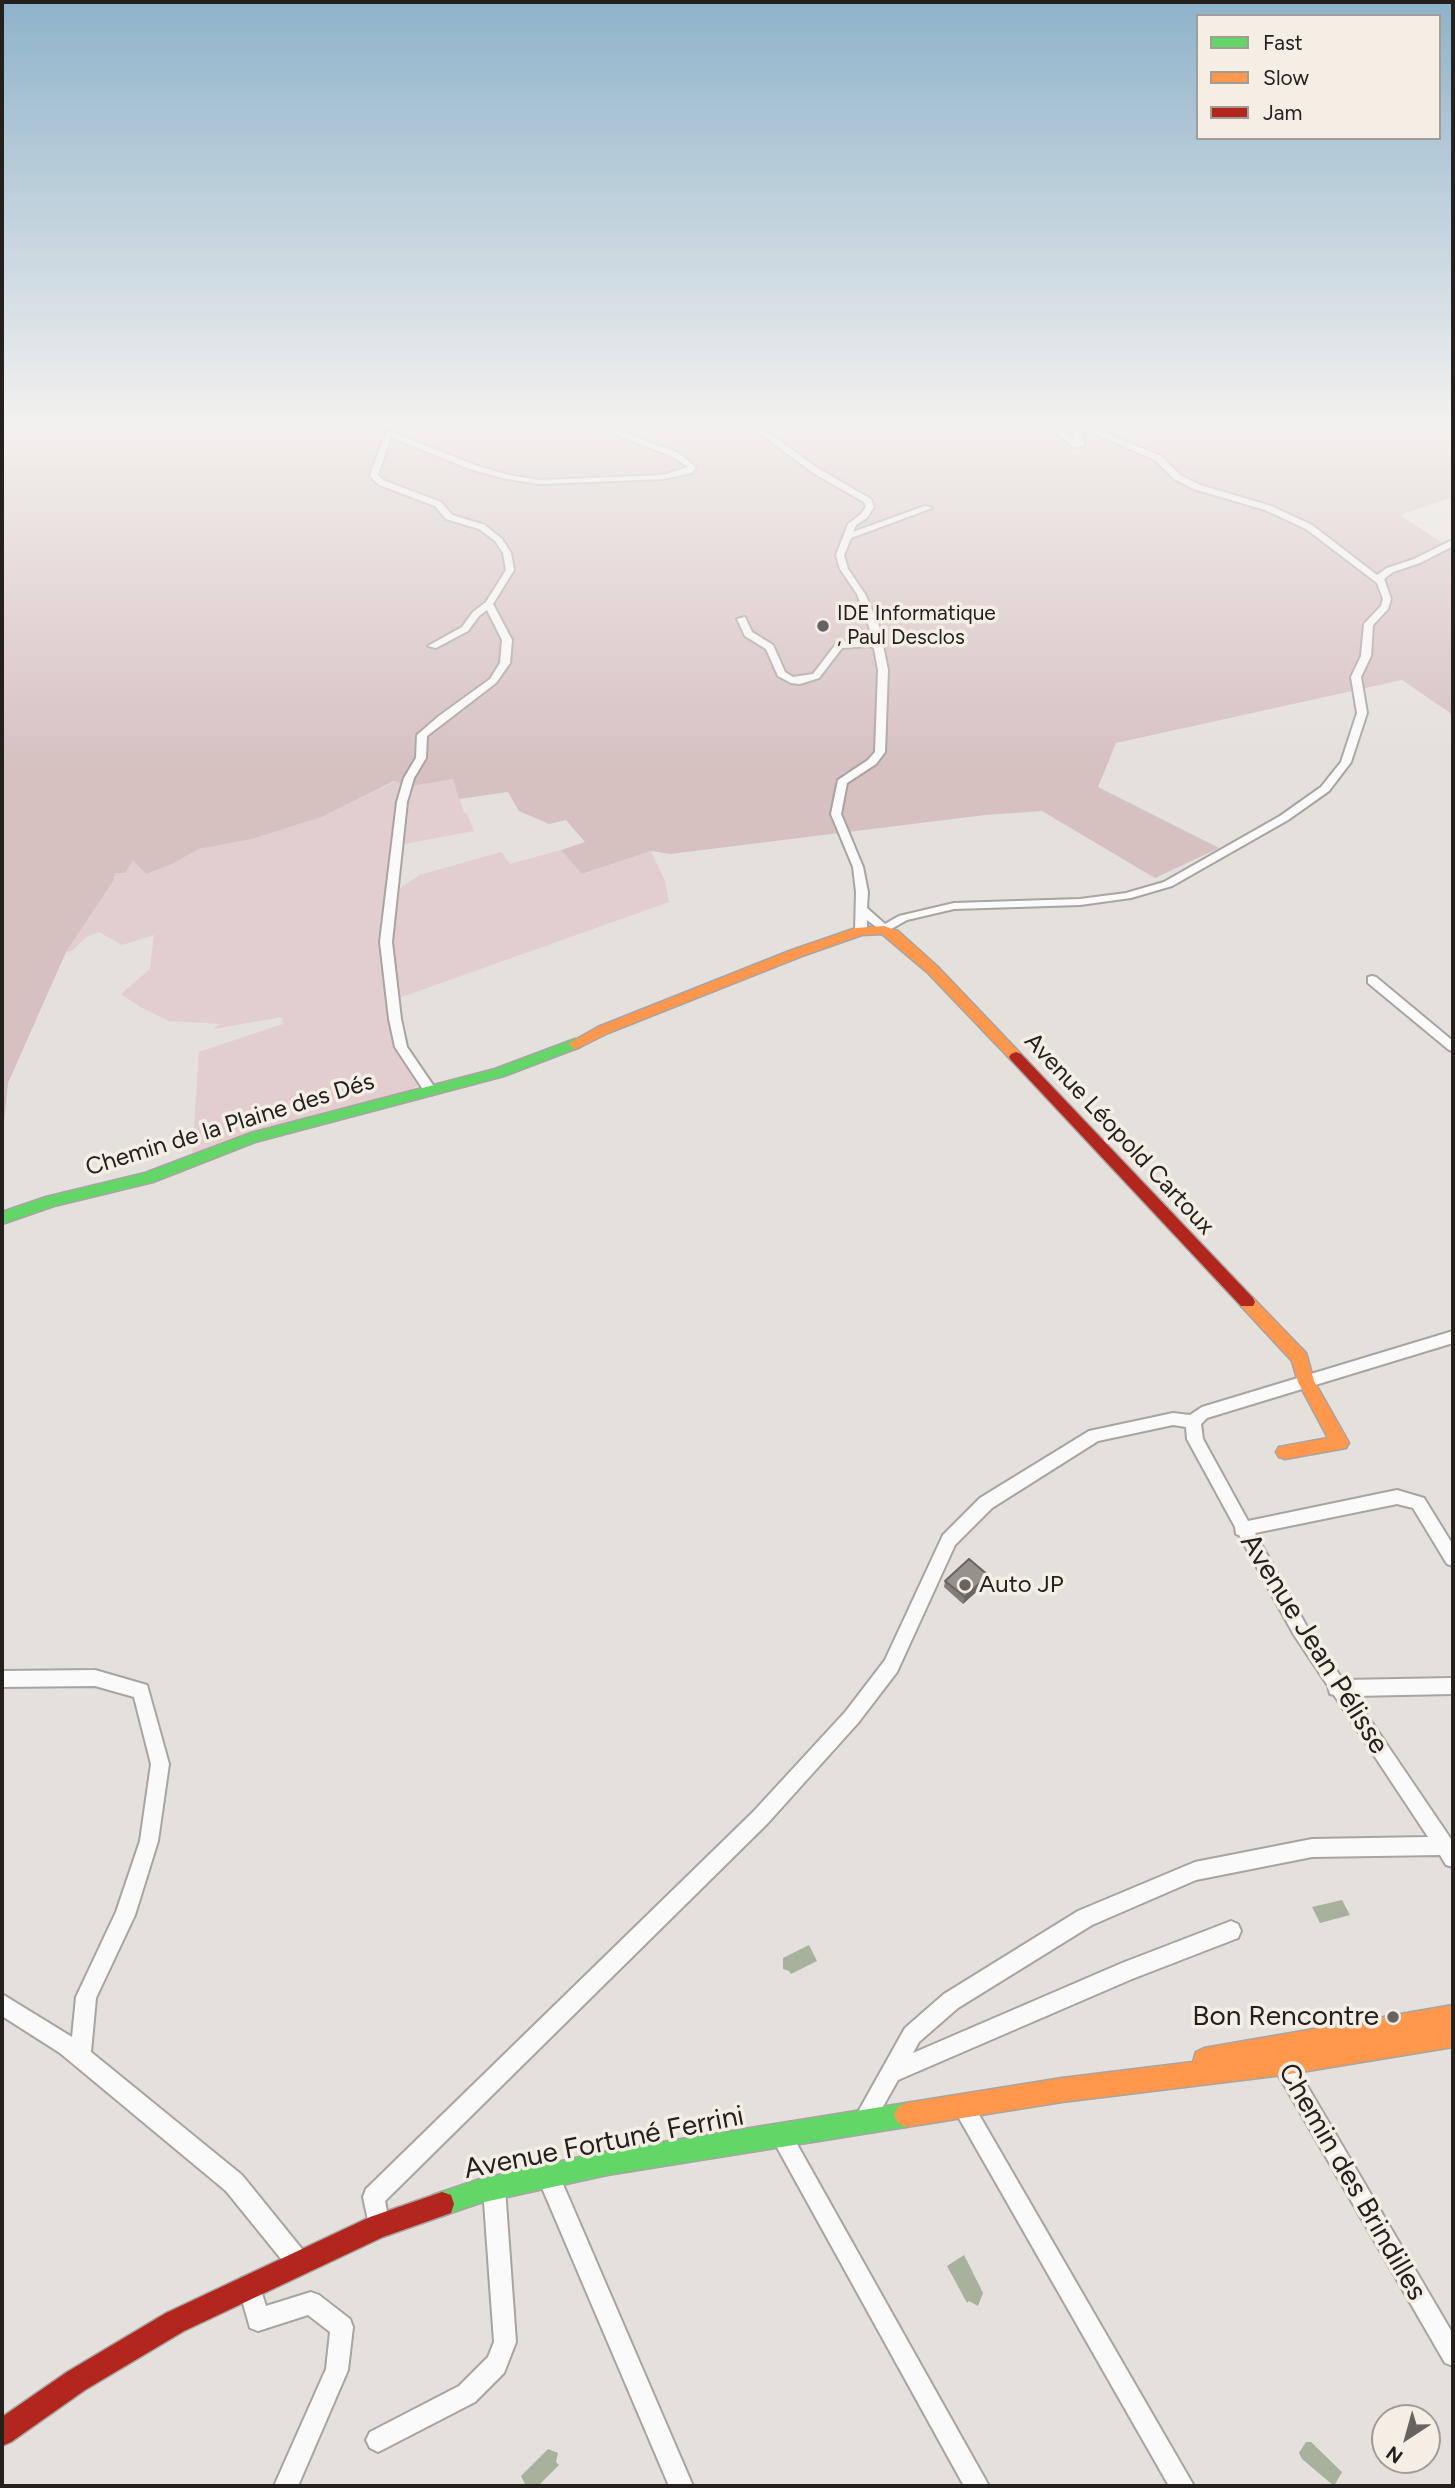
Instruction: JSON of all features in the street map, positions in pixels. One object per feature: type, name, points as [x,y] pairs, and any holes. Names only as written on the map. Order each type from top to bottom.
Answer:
[{"type":"street","points":[[433,646],[466,629],[476,614],[489,604],[510,570],[508,553],[498,539]]},
{"type":"street","points":[[848,539],[840,555],[844,569],[861,594],[874,626],[883,670],[880,752],[872,762],[842,782],[836,814],[858,867],[861,931]]},
{"type":"street","points":[[861,908],[884,930],[903,918],[954,906],[1000,902],[1080,902],[1126,896],[1168,884],[1252,837],[1314,798],[1335,778],[1346,762],[1362,713],[1363,703],[1356,677],[1366,656],[1369,624],[1385,607],[1387,599],[1380,581],[1325,539]]},
{"type":"street","points":[[1380,581],[1379,578],[1390,570],[1417,561],[1453,543]]},
{"type":"street","points":[[431,1091],[401,1047],[386,942],[402,802],[410,778],[421,758],[422,735],[493,681],[505,663],[507,640],[489,604]]},
{"type":"street","points":[[741,619],[748,634],[770,646],[781,674],[791,680],[816,677],[839,646],[870,643],[879,647]]},
{"type":"street","name":"Chemin de la Plaine des Dés","points":[[2,1218],[51,1201],[148,1178],[251,1138],[499,1073],[560,1052],[603,1030],[797,953],[861,931],[884,930]]},
{"type":"street","name":"Avenue Léopold Cartoux","points":[[884,930],[893,934],[932,969],[1300,1358],[1306,1382],[1340,1443],[1285,1452]]},
{"type":"street","points":[[1372,981],[1453,1047]]},
{"type":"street","points":[[379,2226],[374,2197],[760,1818],[852,1717],[891,1666],[949,1540],[986,1503],[1094,1435],[1173,1419],[1193,1422],[1202,1413],[1453,1337]]},
{"type":"street","name":"Avenue Jean Pélisse","points":[[1193,1422],[1195,1439],[1242,1529],[1336,1688],[1449,1852]]},
{"type":"street","points":[[1242,1529],[1397,1497],[1418,1503],[1453,1559]]},
{"type":"street","points":[[2,1679],[95,1678],[141,1691],[160,1764],[149,1841],[125,1915],[86,1997],[80,2056]]},
{"type":"street","points":[[1336,1688],[1453,1686]]},
{"type":"street","points":[[864,2122],[912,2035],[951,2001],[1085,1918],[1195,1871],[1312,1848],[1449,1852]]},
{"type":"street","points":[[891,2073],[1117,1976],[1231,1931]]},
{"type":"street","points":[[2,2004],[80,2056],[234,2183],[298,2262]]},
{"type":"street","name":"Avenue Fortuné Ferrini","points":[[2,2433],[87,2375],[175,2322],[379,2226],[494,2188],[781,2135],[1278,2054],[1453,2016]]},
{"type":"street","name":"Avenue Fortuné Ferrini","points":[[1278,2054],[1453,2036]]},
{"type":"street","name":"Chemin des Brindilles","points":[[1278,2054],[1453,2355]]},
{"type":"street","points":[[963,2106],[1182,2486]]},
{"type":"street","points":[[781,2135],[977,2486]]},
{"type":"street","points":[[548,2176],[681,2486]]},
{"type":"street","points":[[378,2440],[467,2394],[496,2365],[505,2342],[494,2188]]},
{"type":"street","points":[[249,2286],[258,2320],[311,2304],[342,2327],[337,2370],[286,2486]]},
{"type":"shaded area","points":[[2,539],[1437,539],[1453,550],[1453,715],[1402,680],[1116,743],[1098,787],[1219,848],[1155,878],[1042,811],[985,815],[670,854],[651,851],[582,874],[561,850],[585,842],[566,820],[549,824],[519,811],[508,792],[459,799],[453,779],[411,786],[394,781],[321,817],[252,839],[199,849],[146,874],[133,860],[125,873],[115,873],[114,880],[66,952],[8,1083],[2,1143]]},
{"type":"shaded area","points":[[453,778],[464,813],[467,814],[474,831],[404,844],[411,786]]},
{"type":"shaded area","points":[[398,780],[401,783],[385,961],[386,999],[388,1018],[397,1046],[418,1082],[417,1085],[410,1091],[192,1156],[199,1052],[283,1024],[282,1017],[213,1029],[221,1024],[169,1021],[142,1008],[121,994],[150,969],[154,935],[122,945],[99,932],[86,937],[72,951],[66,952],[114,880],[115,873],[120,872],[133,859],[174,863],[199,849],[252,839],[320,817]]},
{"type":"shaded area","points":[[561,850],[583,874],[651,851],[665,881],[669,902],[396,999],[390,940],[393,939],[400,888],[420,875],[501,852],[510,864]]},
{"type":"shaded area","points":[[1342,1900],[1350,1915],[1320,1923],[1312,1907]]},
{"type":"shaded area","points":[[809,1945],[817,1961],[791,1974],[783,1969],[783,1958]]},
{"type":"shaded area","points":[[964,2255],[983,2293],[978,2306],[969,2301],[967,2303],[947,2266]]},
{"type":"shaded area","points":[[1306,2442],[1311,2442],[1342,2472],[1334,2486],[1302,2459],[1299,2453]]},
{"type":"shaded area","points":[[548,2449],[558,2453],[556,2462],[559,2465],[538,2486],[526,2486],[521,2476]]},
{"type":"building","name":"Auto JP","points":[[969,1559],[988,1575],[965,1597],[945,1581]]},
{"type":"traffic: fast","points":[[2,1218],[51,1201],[148,1178],[251,1138],[499,1073],[575,1044]]},
{"type":"traffic: fast","points":[[442,2204],[480,2191],[607,2163],[906,2115]]},
{"type":"traffic: slow","points":[[575,1044],[603,1030],[797,953],[861,931],[884,930],[893,934],[932,969],[1016,1057]]},
{"type":"traffic: slow","points":[[1247,1302],[1300,1358],[1306,1382],[1340,1443],[1285,1452]]},
{"type":"traffic: slow","points":[[1204,2060],[1453,2016]]},
{"type":"traffic: slow","points":[[906,2115],[1062,2090],[1283,2063],[1453,2036]]},
{"type":"traffic: jam","points":[[1016,1057],[1247,1302]]},
{"type":"traffic: jam","points":[[2,2433],[76,2381],[175,2322],[379,2226],[442,2204]]},
{"type":"place","name":"IDE Informatique , Paul Desclos","points":[[823,626]]},
{"type":"place","name":"Auto JP","points":[[965,1585]]},
{"type":"place","name":"Bon Rencontre","points":[[1393,2017]]}]
